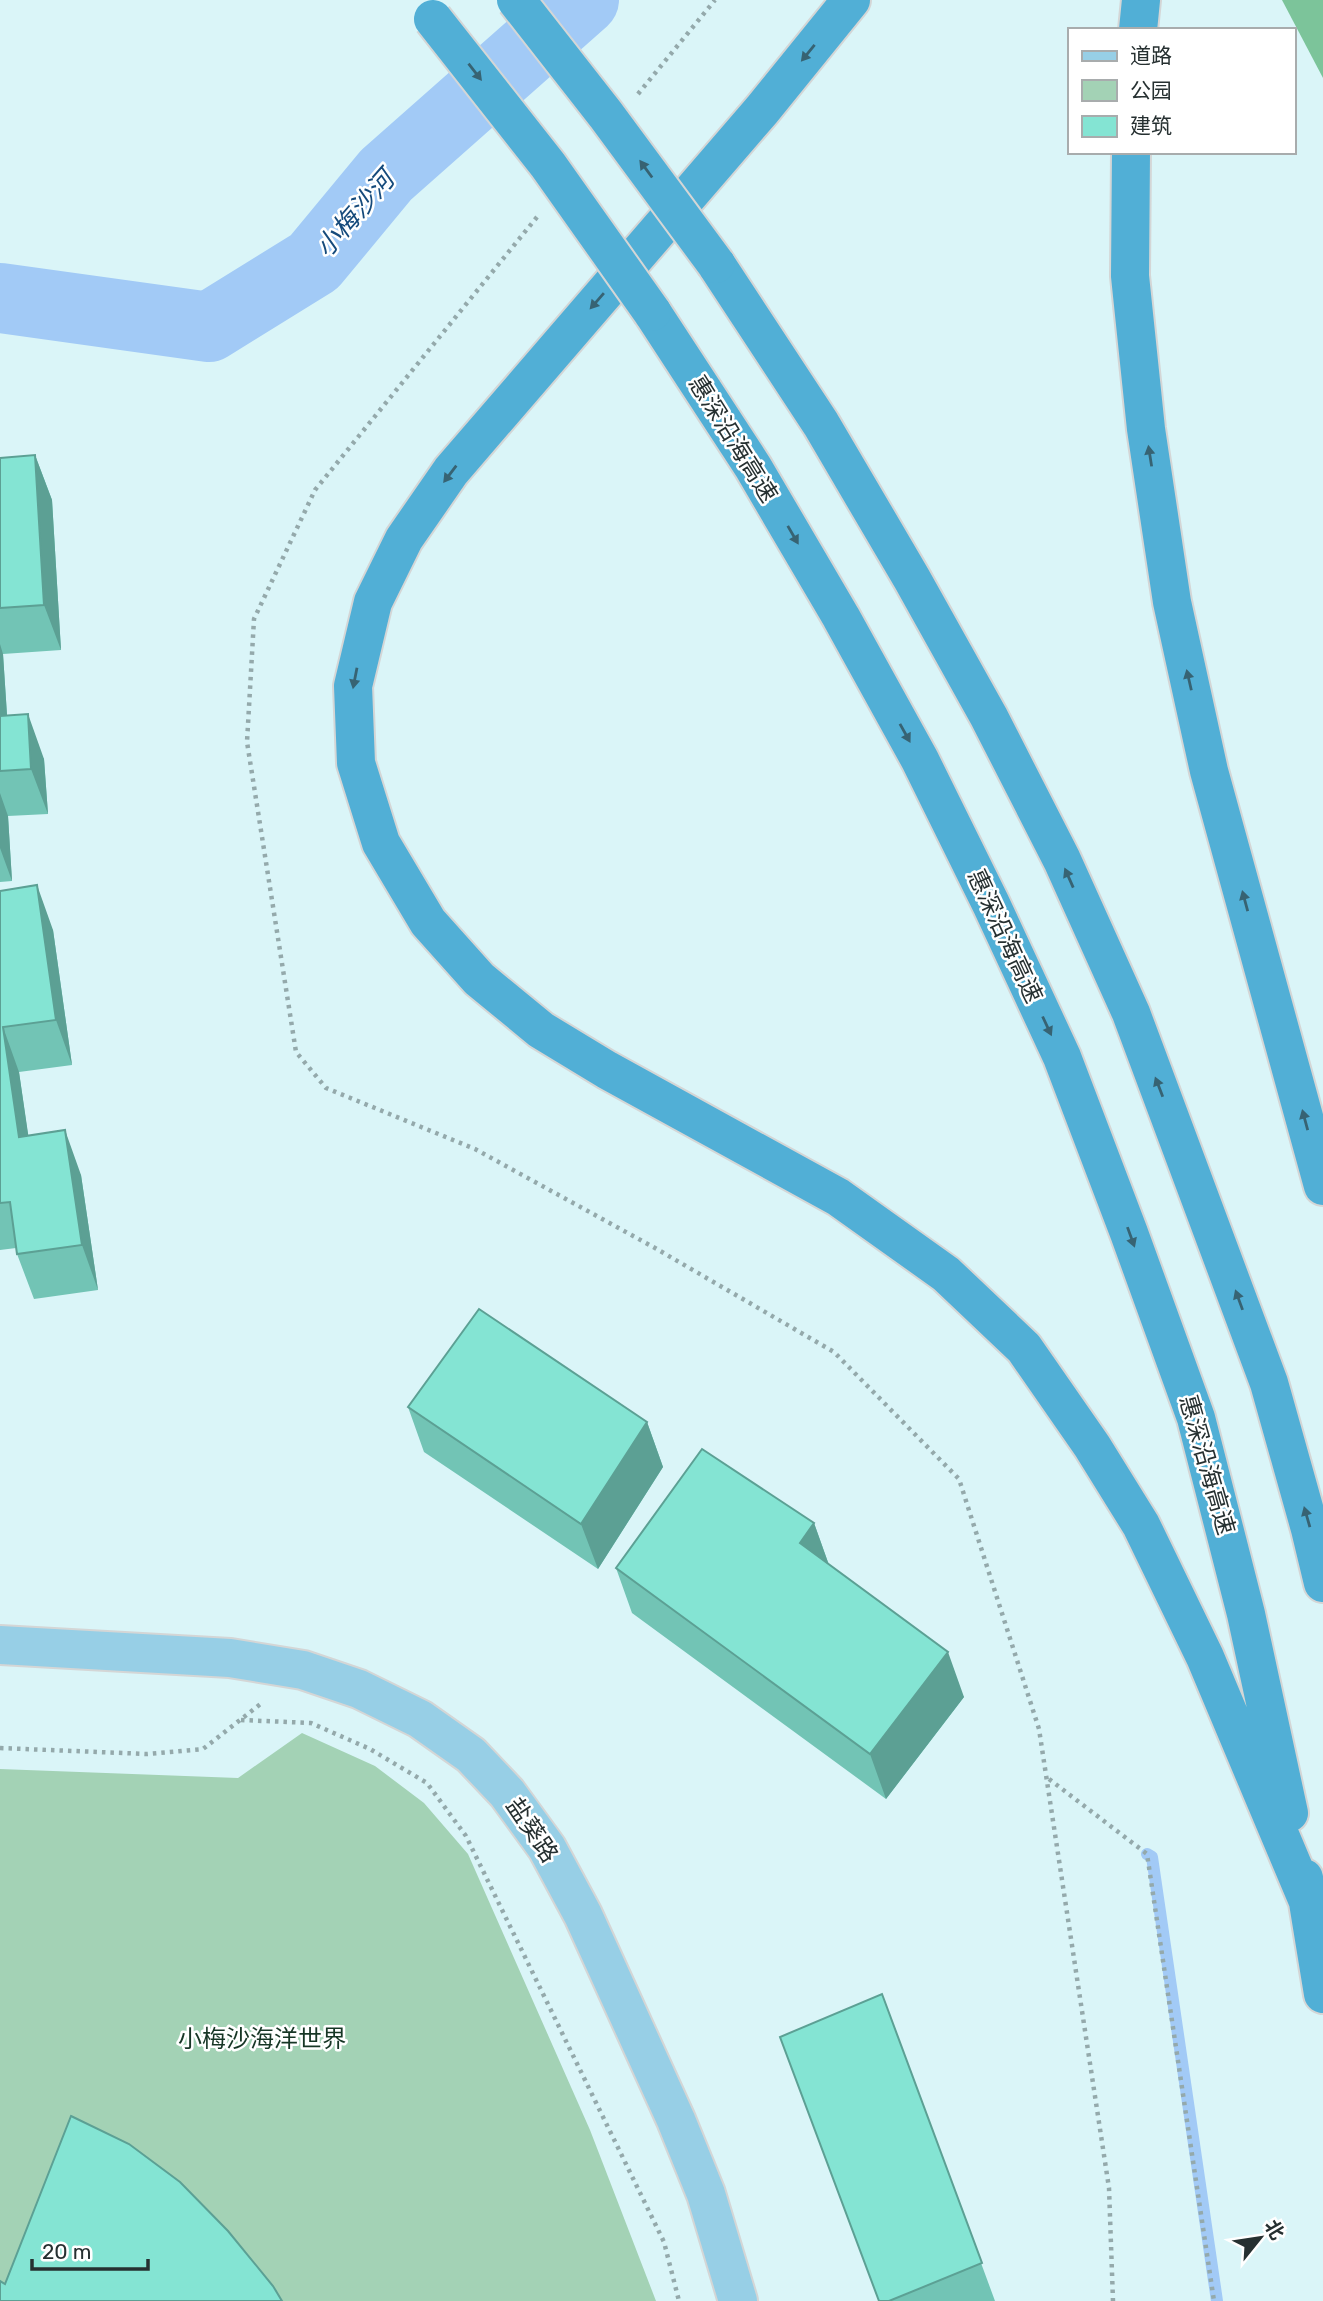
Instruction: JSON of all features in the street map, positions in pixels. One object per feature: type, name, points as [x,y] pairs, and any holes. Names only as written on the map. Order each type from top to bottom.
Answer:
[{"type":"highway","points":[[516,0],[606,115],[716,264],[821,424],[989,717],[1062,860],[1131,1013],[1265,1370],[1323,1583]]},
{"type":"highway","points":[[852,0],[762,110],[451,471],[404,539],[373,602],[353,686],[356,763],[381,843],[428,922],[479,979],[541,1030],[607,1070],[838,1197],[946,1274],[1024,1348],[1092,1446],[1141,1525],[1205,1657],[1309,1904]]},
{"type":"highway","points":[[1138,28],[1141,0]]},
{"type":"highway","name":"惠深沿海高速","points":[[425,9],[548,164],[652,312],[753,467],[914,748],[1062,1057],[1196,1418],[1247,1614],[1309,1904],[1323,1994]]},
{"type":"highway","points":[[1131,154],[1130,276],[1146,429],[1172,602],[1209,771],[1323,1186]]},
{"type":"main road","name":"盐葵路","points":[[0,1646],[230,1658],[303,1670],[359,1689],[420,1719],[471,1755],[507,1793],[547,1848],[583,1915],[676,2120],[706,2194],[738,2301]]},
{"type":"path","points":[[635,97],[715,0]]},
{"type":"path","points":[[537,216],[315,490],[254,619],[247,741],[296,1052],[326,1088],[475,1149],[834,1352],[959,1479],[1039,1729],[1109,2188],[1114,2301]]},
{"type":"path","points":[[0,1748],[147,1754],[204,1749],[303,1670]]},
{"type":"path","points":[[241,1720],[311,1723],[370,1749],[427,1783],[466,1836],[664,2242],[679,2301]]},
{"type":"path","points":[[1048,1778],[1147,1854],[1214,2301]]},
{"type":"green space","points":[[1282,0],[1323,0],[1323,78]]},
{"type":"green space","name":"小梅沙海洋世界","points":[[302,1733],[375,1766],[424,1803],[468,1854],[590,2130],[656,2301],[0,2301],[0,1769],[238,1778]]},
{"type":"building","points":[[35,455],[44,605],[0,608],[0,458]]},
{"type":"building","points":[[28,714],[31,769],[0,771],[0,716]]},
{"type":"building","points":[[37,885],[56,1020],[3,1027],[19,1137],[65,1130],[82,1245],[17,1254],[10,1202],[0,1203],[0,891]]},
{"type":"building","points":[[479,1309],[647,1422],[581,1524],[408,1407]]},
{"type":"building","points":[[702,1449],[814,1523],[800,1543],[948,1652],[870,1754],[616,1568]]},
{"type":"building","points":[[882,1994],[982,2263],[889,2301],[879,2301],[780,2037]]},
{"type":"building","points":[[71,2116],[129,2144],[180,2182],[228,2231],[282,2301],[0,2301],[0,2281],[5,2284]]},
{"type":"waterway","name":"小梅沙河","points":[[0,298],[209,327],[314,262],[386,175],[584,0]]},
{"type":"waterway","points":[[1147,1854],[1152,1857],[1217,2301]]}]
